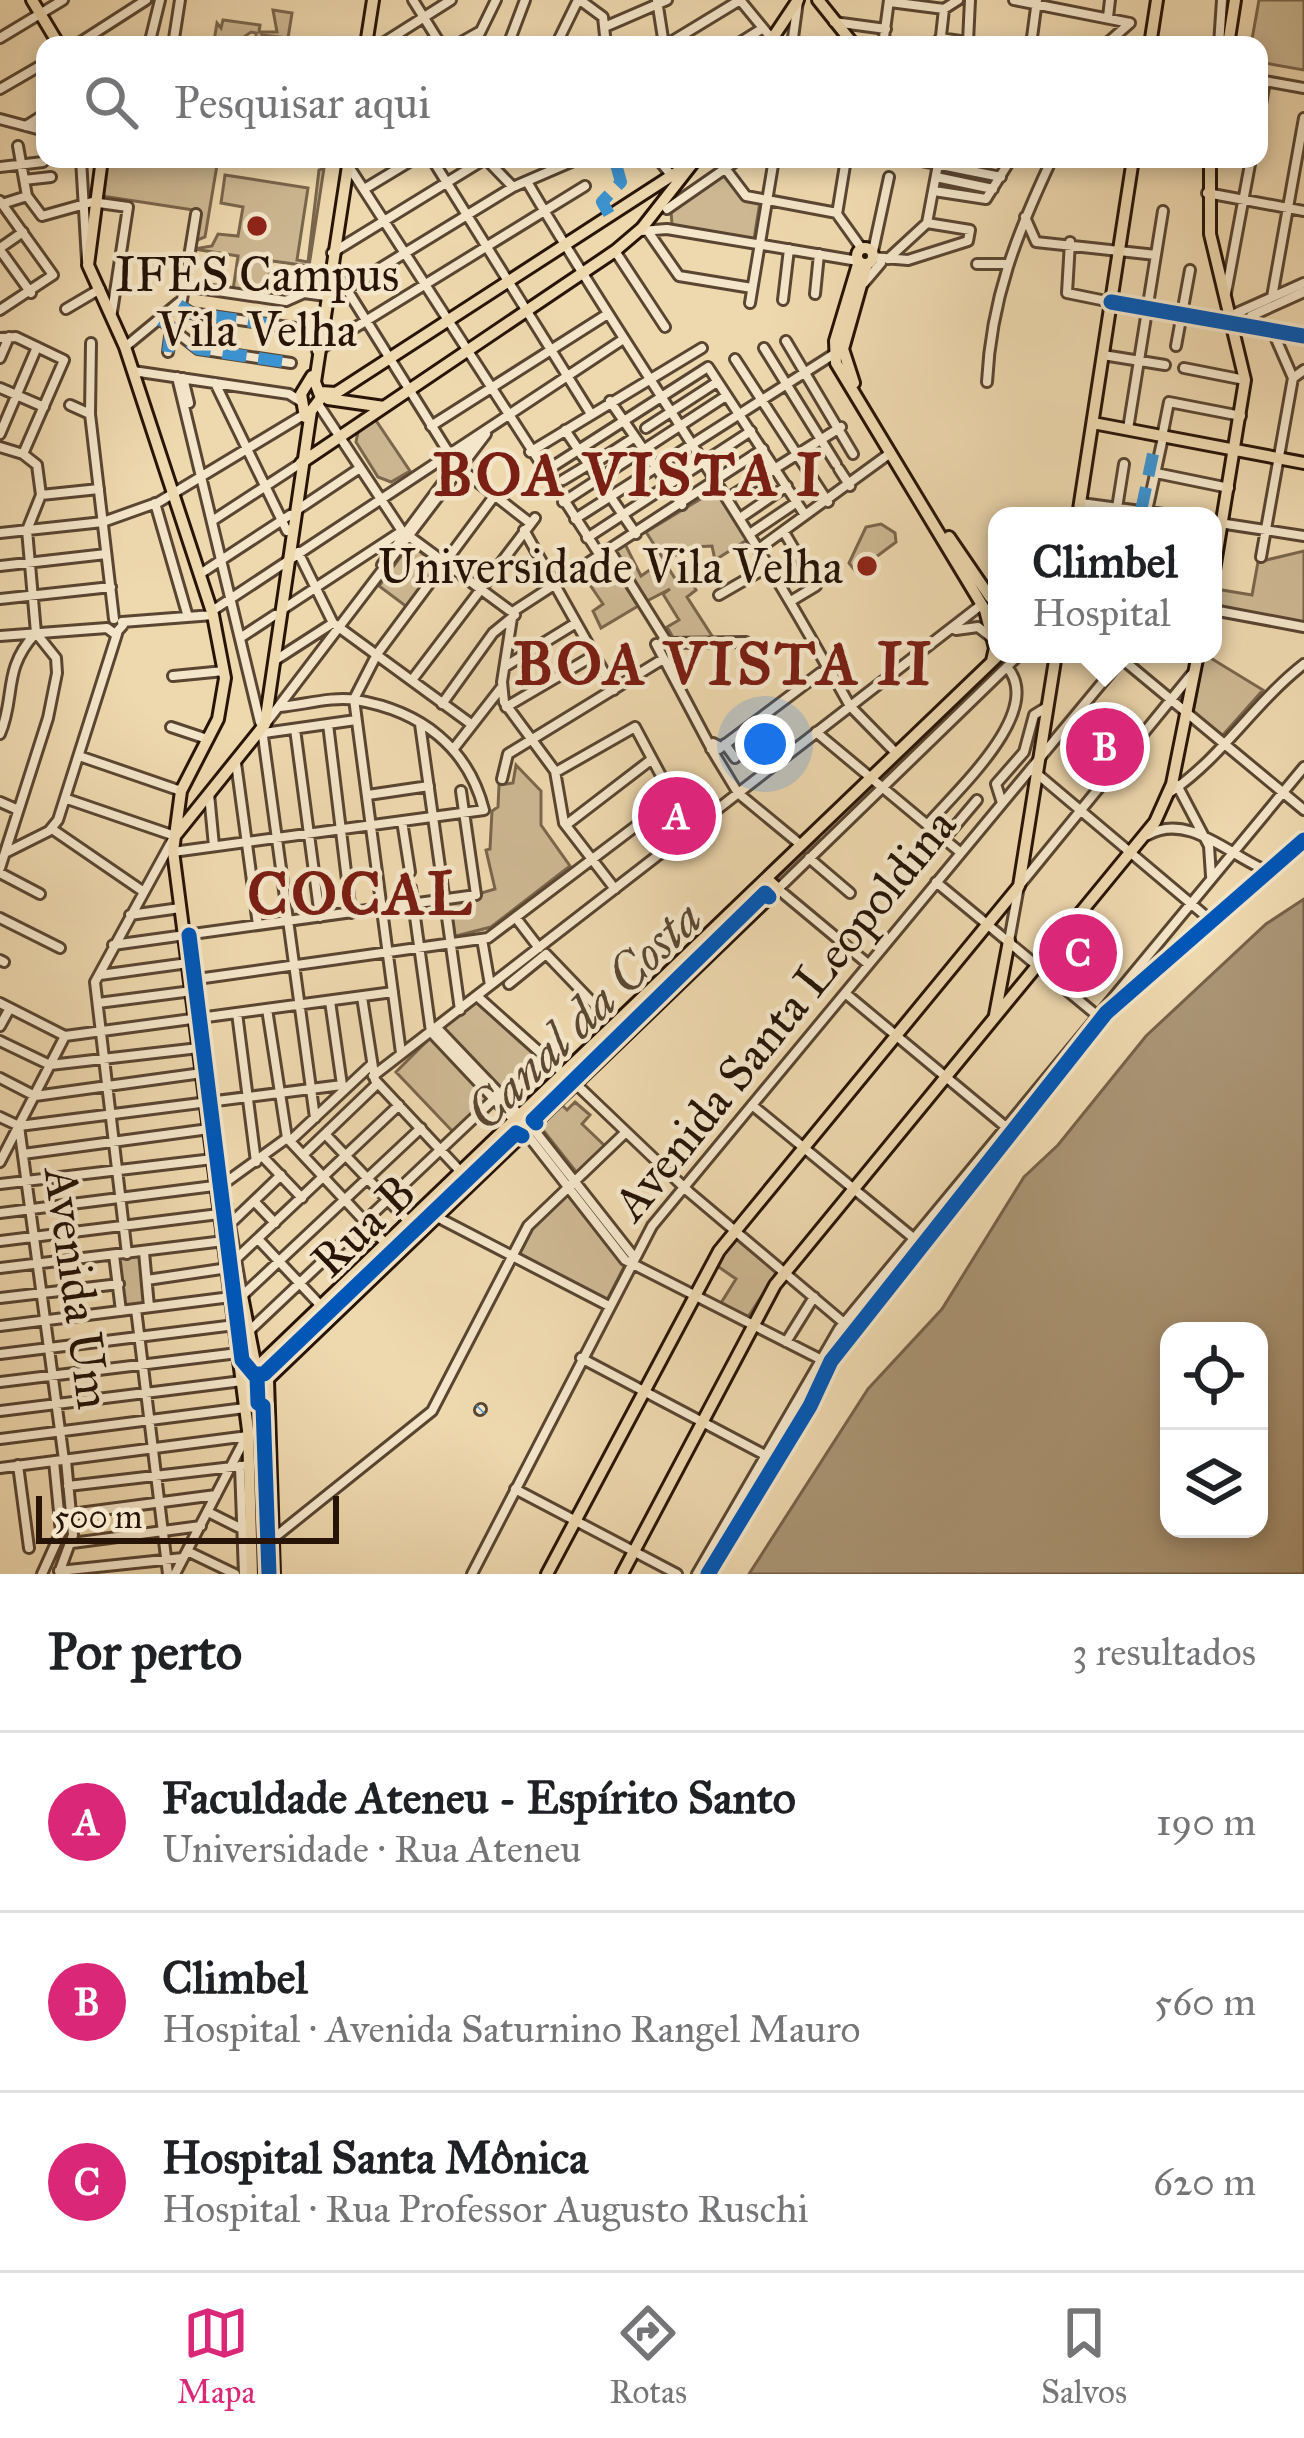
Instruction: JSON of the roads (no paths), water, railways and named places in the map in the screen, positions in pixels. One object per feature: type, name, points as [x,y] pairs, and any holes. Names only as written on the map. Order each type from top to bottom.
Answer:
[{"type":"main road","points":[[32,0],[53,36]]},
{"type":"main road","points":[[778,36],[798,0]]},
{"type":"main road","points":[[818,0],[846,36]]},
{"type":"main road","points":[[1151,36],[1157,0]]},
{"type":"main road","points":[[1229,36],[1235,0]]},
{"type":"main road","points":[[365,36],[371,1]]},
{"type":"main road","points":[[102,168],[88,260],[133,370],[213,613],[224,670],[224,702],[181,791],[174,841],[213,1159],[226,1219],[224,1241],[252,1366],[257,1367],[461,1172],[576,1084],[772,884],[802,846],[876,783],[895,752],[988,661]]},
{"type":"main road","points":[[263,727],[263,693],[290,560],[289,523],[345,168]]},
{"type":"main road","points":[[339,396],[446,318],[563,243],[675,180],[687,168]]},
{"type":"main road","points":[[1080,507],[1132,168]]},
{"type":"main road","points":[[1209,168],[1210,234],[1245,380],[1222,510]]},
{"type":"main road","points":[[300,463],[665,217],[675,180]]},
{"type":"main road","points":[[833,351],[857,294],[865,260]]},
{"type":"main road","points":[[865,260],[833,351],[838,369],[915,495],[987,594]]},
{"type":"main road","points":[[1111,302],[1230,319],[1304,336]]},
{"type":"main road","points":[[833,351],[987,594]]},
{"type":"main road","points":[[311,399],[339,396],[384,407]]},
{"type":"main road","points":[[1094,422],[1304,463]]},
{"type":"main road","points":[[174,841],[263,727],[277,613]]},
{"type":"main road","points":[[547,1574],[692,1295],[734,1230],[1018,886],[1054,663]]},
{"type":"main road","points":[[622,1574],[750,1324],[785,1273],[1147,836],[1174,784],[1196,663]]},
{"type":"main road","points":[[522,1123],[563,1073],[772,884]]},
{"type":"main road","points":[[993,1022],[1009,941]]},
{"type":"main road","name":"Rua B","points":[[255,1384],[437,1217],[522,1123]]},
{"type":"main road","points":[[237,1296],[239,1357],[255,1384],[274,1574]]},
{"type":"main road","points":[[245,1573],[249,1533],[240,1466],[248,1436],[245,1408],[255,1384]]},
{"type":"main road","points":[[249,1533],[262,1525],[271,1544]]},
{"type":"main road","points":[[249,1533],[271,1544]]},
{"type":"main road","points":[[245,1573],[254,1554],[271,1544]]},
{"type":"street","points":[[0,38],[63,0]]},
{"type":"street","points":[[88,36],[129,5],[146,0]]},
{"type":"street","points":[[151,36],[160,0]]},
{"type":"street","points":[[174,36],[180,0]]},
{"type":"street","points":[[413,0],[436,36]]},
{"type":"street","points":[[394,36],[451,0]]},
{"type":"street","points":[[477,36],[496,0]]},
{"type":"street","points":[[511,36],[525,0]]},
{"type":"street","points":[[561,36],[579,0],[596,9],[607,26],[606,36]]},
{"type":"street","points":[[681,36],[740,0],[767,36]]},
{"type":"street","points":[[794,36],[798,0]]},
{"type":"street","points":[[941,36],[944,10],[958,0]]},
{"type":"street","points":[[963,36],[970,0]]},
{"type":"street","points":[[1014,0],[1130,22],[1115,36]]},
{"type":"street","points":[[1108,16],[1110,0]]},
{"type":"street","points":[[1220,36],[1222,0]]},
{"type":"street","points":[[885,36],[889,1],[944,10]]},
{"type":"street","points":[[607,26],[661,2],[667,36]]},
{"type":"street","points":[[1032,36],[1037,2]]},
{"type":"street","points":[[833,21],[886,29]]},
{"type":"street","points":[[750,36],[760,29]]},
{"type":"street","points":[[472,36],[479,32]]},
{"type":"street","points":[[0,89],[36,68]]},
{"type":"street","points":[[1268,82],[1304,88]]},
{"type":"street","points":[[0,118],[36,129]]},
{"type":"street","points":[[1271,297],[1304,118]]},
{"type":"street","points":[[26,126],[36,120]]},
{"type":"street","points":[[17,146],[27,196],[44,216],[97,202],[128,207],[112,312]]},
{"type":"street","points":[[0,167],[36,163]]},
{"type":"street","points":[[81,168],[88,260]]},
{"type":"street","points":[[351,168],[587,538],[606,554],[656,625],[661,647],[738,794],[802,846]]},
{"type":"street","points":[[366,188],[399,168]]},
{"type":"street","points":[[438,168],[591,414]]},
{"type":"street","points":[[471,168],[331,260],[448,455],[530,524],[555,585],[614,690]]},
{"type":"street","points":[[494,168],[512,188]]},
{"type":"street","points":[[184,286],[286,301],[304,293],[326,297],[347,289],[512,188],[561,168]]},
{"type":"street","points":[[665,168],[675,180]]},
{"type":"street","points":[[750,303],[772,168]]},
{"type":"street","points":[[844,168],[837,213],[865,260]]},
{"type":"street","points":[[891,256],[927,223],[938,168]]},
{"type":"street","points":[[964,168],[1001,177]]},
{"type":"street","points":[[933,191],[986,199],[1006,168]]},
{"type":"street","points":[[987,382],[991,322],[1005,264],[1048,168]]},
{"type":"street","points":[[1226,299],[1249,168]]},
{"type":"street","points":[[752,288],[679,276],[642,231],[725,169],[746,196],[837,213]]},
{"type":"street","points":[[24,180],[51,177]]},
{"type":"street","points":[[865,260],[878,238],[890,177]]},
{"type":"street","points":[[936,177],[993,188]]},
{"type":"street","points":[[530,184],[606,315],[752,533],[816,646],[822,668],[837,680],[850,706],[895,752]]},
{"type":"street","points":[[318,351],[585,186]]},
{"type":"street","points":[[1207,193],[1304,211]]},
{"type":"street","points":[[2,307],[31,292],[53,273],[1,202],[27,196]]},
{"type":"street","points":[[1128,430],[1162,211]]},
{"type":"street","points":[[125,347],[179,304],[196,214]]},
{"type":"street","points":[[1025,216],[1036,242],[1070,242],[1156,255]]},
{"type":"street","points":[[665,217],[759,245],[865,260],[891,256],[908,260],[968,241],[970,230],[927,223]]},
{"type":"street","points":[[660,249],[665,217]]},
{"type":"street","points":[[23,232],[0,249],[31,292]]},
{"type":"street","points":[[1070,242],[1066,293],[1111,302]]},
{"type":"street","points":[[783,300],[789,249]]},
{"type":"street","points":[[615,251],[665,326]]},
{"type":"street","points":[[815,294],[819,254]]},
{"type":"street","points":[[977,264],[1005,264]]},
{"type":"street","points":[[1176,346],[1190,270]]},
{"type":"street","points":[[1230,319],[1304,283]]},
{"type":"street","points":[[66,309],[100,289]]},
{"type":"street","points":[[1245,325],[1252,316],[1304,292]]},
{"type":"street","points":[[179,304],[191,313],[295,328]]},
{"type":"street","points":[[431,426],[606,315]]},
{"type":"street","points":[[161,320],[198,349],[291,363]]},
{"type":"street","points":[[167,352],[171,328]]},
{"type":"street","points":[[1261,557],[1293,377],[1272,330]]},
{"type":"street","points":[[0,358],[4,338],[38,346],[64,359],[23,455]]},
{"type":"street","points":[[0,636],[213,613],[622,340]]},
{"type":"street","points":[[786,341],[854,454]]},
{"type":"street","points":[[7,852],[52,829],[67,799],[115,626],[90,413],[91,343]]},
{"type":"street","points":[[0,434],[38,346]]},
{"type":"street","points":[[530,452],[702,348]]},
{"type":"street","points":[[764,348],[850,486]]},
{"type":"street","points":[[575,519],[807,373],[833,351]]},
{"type":"street","points":[[1103,355],[1165,365]]},
{"type":"street","points":[[735,359],[828,502]]},
{"type":"street","points":[[544,472],[708,367],[806,515]]},
{"type":"street","points":[[1184,368],[1245,380]]},
{"type":"street","points":[[133,370],[311,399],[406,534],[511,614]]},
{"type":"street","points":[[1293,377],[1304,370]]},
{"type":"street","points":[[180,378],[263,727],[315,1118]]},
{"type":"street","points":[[646,428],[717,382]]},
{"type":"street","points":[[215,383],[265,486],[289,523]]},
{"type":"street","points":[[0,388],[44,407]]},
{"type":"street","points":[[563,502],[726,396]]},
{"type":"street","points":[[0,533],[103,522],[156,503],[248,451],[311,399]]},
{"type":"street","points":[[610,401],[682,505]]},
{"type":"street","points":[[1148,507],[1168,402],[1242,416]]},
{"type":"street","points":[[70,405],[90,413]]},
{"type":"street","points":[[728,498],[841,427]]},
{"type":"street","points":[[263,727],[490,428]]},
{"type":"street","points":[[565,430],[636,534]]},
{"type":"street","points":[[587,538],[751,431]]},
{"type":"street","points":[[601,459],[635,436]]},
{"type":"street","points":[[0,447],[37,465],[41,495],[26,530],[36,633],[58,667],[48,718],[0,871],[40,895]]},
{"type":"street","points":[[442,704],[511,614],[763,449]]},
{"type":"street","points":[[459,468],[463,450]]},
{"type":"street","points":[[760,548],[890,454]]},
{"type":"street","points":[[214,519],[300,463]]},
{"type":"street","points":[[563,480],[588,464]]},
{"type":"street","points":[[1117,507],[1124,464]]},
{"type":"street","points":[[200,574],[289,523],[360,468]]},
{"type":"street","points":[[1156,473],[1229,488]]},
{"type":"street","points":[[740,518],[787,486]]},
{"type":"street","points":[[41,495],[99,489]]},
{"type":"street","points":[[401,1055],[354,699],[377,654],[495,495]]},
{"type":"street","points":[[915,495],[932,512]]},
{"type":"street","points":[[752,533],[797,502]]},
{"type":"street","points":[[156,503],[188,617]]},
{"type":"street","points":[[412,680],[530,524]]},
{"type":"street","points":[[1222,524],[1304,536]]},
{"type":"street","points":[[784,532],[816,586],[791,601]]},
{"type":"street","points":[[242,636],[406,534]]},
{"type":"street","points":[[0,566],[106,554]]},
{"type":"street","points":[[290,560],[337,625],[471,724]]},
{"type":"street","points":[[719,595],[771,565]]},
{"type":"street","points":[[0,599],[111,587]]},
{"type":"street","points":[[303,1155],[401,1055],[949,632],[987,594]]},
{"type":"street","points":[[1222,612],[1304,627]]},
{"type":"street","points":[[511,614],[502,687],[506,707],[556,772],[566,825],[615,889]]},
{"type":"street","points":[[505,667],[576,623]]},
{"type":"street","points":[[272,662],[337,625]]},
{"type":"street","points":[[949,632],[978,627],[988,643]]},
{"type":"street","points":[[0,734],[8,715],[4,680],[36,633]]},
{"type":"street","points":[[242,636],[257,688],[263,693]]},
{"type":"street","points":[[502,778],[504,757],[614,690],[661,647],[746,642]]},
{"type":"street","points":[[506,707],[593,656]]},
{"type":"street","points":[[868,964],[772,884],[809,858],[876,783],[1010,663]]},
{"type":"street","points":[[1039,758],[1115,663]]},
{"type":"street","points":[[1129,663],[1304,810]]},
{"type":"street","points":[[1009,941],[1018,886],[1172,700],[1195,663]]},
{"type":"street","points":[[1263,869],[1214,849],[1174,784],[1193,778],[1267,692],[1304,664]]},
{"type":"street","points":[[927,825],[1008,727],[1017,688],[1006,667]]},
{"type":"street","points":[[716,747],[822,668]]},
{"type":"street","points":[[173,676],[224,670]]},
{"type":"street","points":[[455,747],[502,687]]},
{"type":"street","points":[[67,799],[174,841],[214,847],[484,810],[455,747],[420,723],[354,699],[280,707]]},
{"type":"street","points":[[1002,803],[996,784],[1024,752],[1034,715],[1047,707]]},
{"type":"street","points":[[263,727],[295,729],[356,720]]},
{"type":"street","points":[[420,723],[460,1010]]},
{"type":"street","points":[[328,724],[351,913]]},
{"type":"street","points":[[171,727],[207,739]]},
{"type":"street","points":[[556,772],[635,727],[673,798],[695,827]]},
{"type":"street","points":[[295,729],[320,917]]},
{"type":"street","points":[[816,732],[961,853]]},
{"type":"street","points":[[716,747],[735,758]]},
{"type":"street","points":[[82,757],[181,791]]},
{"type":"street","points":[[566,825],[652,759]]},
{"type":"street","points":[[235,762],[258,925]]},
{"type":"street","points":[[917,1241],[1304,766]]},
{"type":"street","points":[[1034,771],[1208,918]]},
{"type":"street","name":"Avenida Santa Leopoldina","points":[[472,1574],[633,1260],[684,1187],[1002,803],[1034,771]]},
{"type":"street","points":[[368,795],[429,786]]},
{"type":"street","points":[[113,945],[476,895],[460,791]]},
{"type":"street","points":[[209,794],[214,847]]},
{"type":"street","points":[[98,1003],[192,983],[482,939],[673,798]]},
{"type":"street","points":[[950,832],[977,800]]},
{"type":"street","points":[[0,802],[16,809]]},
{"type":"street","points":[[964,816],[979,831]]},
{"type":"street","points":[[402,821],[410,872]]},
{"type":"street","points":[[1147,836],[1175,827],[1205,838]]},
{"type":"street","points":[[52,829],[141,890]]},
{"type":"street","points":[[700,1574],[765,1455],[844,1327],[1098,1016],[1304,836]]},
{"type":"street","points":[[127,1254],[97,979],[141,890],[174,841]]},
{"type":"street","points":[[1208,883],[1214,849]]},
{"type":"street","points":[[809,858],[850,893]]},
{"type":"street","points":[[936,882],[1098,1016]]},
{"type":"street","points":[[411,888],[434,1030],[494,1099],[522,1123]]},
{"type":"street","points":[[128,915],[180,908]]},
{"type":"street","points":[[0,918],[60,948]]},
{"type":"street","points":[[516,918],[539,947]]},
{"type":"street","points":[[187,935],[192,983]]},
{"type":"street","points":[[482,939],[490,987]]},
{"type":"street","points":[[509,984],[546,954],[592,1003]]},
{"type":"street","points":[[97,979],[188,963]]},
{"type":"street","points":[[1141,964],[1142,972],[1150,972]]},
{"type":"street","points":[[0,1026],[5,1005],[63,1034],[393,992]]},
{"type":"street","points":[[845,993],[1006,1127]]},
{"type":"street","points":[[477,996],[563,1073]]},
{"type":"street","points":[[362,997],[375,1080],[461,1172]]},
{"type":"street","points":[[330,1001],[344,1087]]},
{"type":"street","points":[[267,1009],[288,1140],[386,1244]]},
{"type":"street","points":[[237,1013],[260,1160],[302,1198]]},
{"type":"street","points":[[195,1019],[220,1186]]},
{"type":"street","points":[[434,1030],[522,1123],[633,1260],[822,1360]]},
{"type":"street","points":[[1,1156],[63,1034]]},
{"type":"street","points":[[0,1041],[48,1064],[199,1048]]},
{"type":"street","points":[[0,1213],[220,1186],[288,1140],[371,1064]]},
{"type":"street","points":[[0,1078],[33,1095],[202,1073]]},
{"type":"street","points":[[576,1084],[684,1187],[844,1327]]},
{"type":"street","points":[[0,1117],[17,1125],[344,1087]]},
{"type":"street","points":[[247,1333],[494,1099]]},
{"type":"street","points":[[752,1105],[917,1241]]},
{"type":"street","points":[[147,1280],[232,1263],[399,1106]]},
{"type":"street","name":"Avenida Um","points":[[17,1125],[54,1375],[61,1460]]},
{"type":"street","points":[[1,1156],[209,1129]]},
{"type":"street","points":[[0,1326],[237,1296],[421,1129]]},
{"type":"street","points":[[271,1544],[432,1412],[530,1223],[626,1132]]},
{"type":"street","points":[[325,1134],[409,1222]]},
{"type":"street","points":[[0,1184],[213,1159]]},
{"type":"street","points":[[0,1241],[226,1219],[281,1175]]},
{"type":"street","points":[[254,1201],[275,1223]]},
{"type":"street","points":[[437,1217],[609,1306]]},
{"type":"street","points":[[226,1219],[232,1263]]},
{"type":"street","points":[[258,1240],[321,1306]]},
{"type":"street","points":[[0,1268],[224,1241]]},
{"type":"street","points":[[144,1252],[149,1307]]},
{"type":"street","points":[[114,1255],[122,1311]]},
{"type":"street","points":[[0,1298],[118,1284]]},
{"type":"street","points":[[786,1342],[814,1298]]},
{"type":"street","points":[[136,1309],[171,1574]]},
{"type":"street","points":[[0,1354],[235,1325]]},
{"type":"street","points":[[0,1382],[239,1357]]},
{"type":"street","points":[[581,1358],[765,1455]]},
{"type":"street","points":[[700,1574],[822,1360]]},
{"type":"street","points":[[0,1411],[146,1391],[255,1384]]},
{"type":"street","points":[[0,1439],[245,1408]]},
{"type":"street","points":[[0,1468],[248,1436],[240,1466],[216,1495],[171,1574]]},
{"type":"street","points":[[61,1460],[68,1486],[71,1543],[59,1571],[185,1554],[245,1573]]},
{"type":"street","points":[[42,1574],[62,1532],[61,1460]]},
{"type":"street","points":[[18,1465],[29,1548]]},
{"type":"street","points":[[68,1486],[240,1466]]},
{"type":"street","points":[[515,1489],[677,1574]]},
{"type":"street","points":[[71,1514],[216,1495]]},
{"type":"street","points":[[208,1512],[249,1533]]},
{"type":"street","points":[[71,1543],[201,1526]]},
{"type":"waterway","name":"Canal da Costa","points":[[524,1121],[817,839]]},
{"type":"waterway","name":"Canal da Costa","points":[[260,1389],[265,1521]]},
{"type":"waterway","name":"Canal da Costa","points":[[266,1553],[267,1574]]},
{"type":"place","name":"IFES Campus Vila Velha","points":[[257,226]]},
{"type":"place","name":"Universidade Vila Velha","points":[[867,566]]},
{"type":"place","name":"Climbel","points":[[1105,747]]},
{"type":"place","name":"Faculdade Ateneu - Espírito Santo","points":[[677,816]]},
{"type":"place","name":"Hospital Santa Mônica","points":[[1078,953]]},
{"type":"district","name":"BOA VISTA I","points":[[629,474]]},
{"type":"district","name":"BOA VISTA II","points":[[724,663]]},
{"type":"district","name":"COCAL","points":[[361,893]]}]
